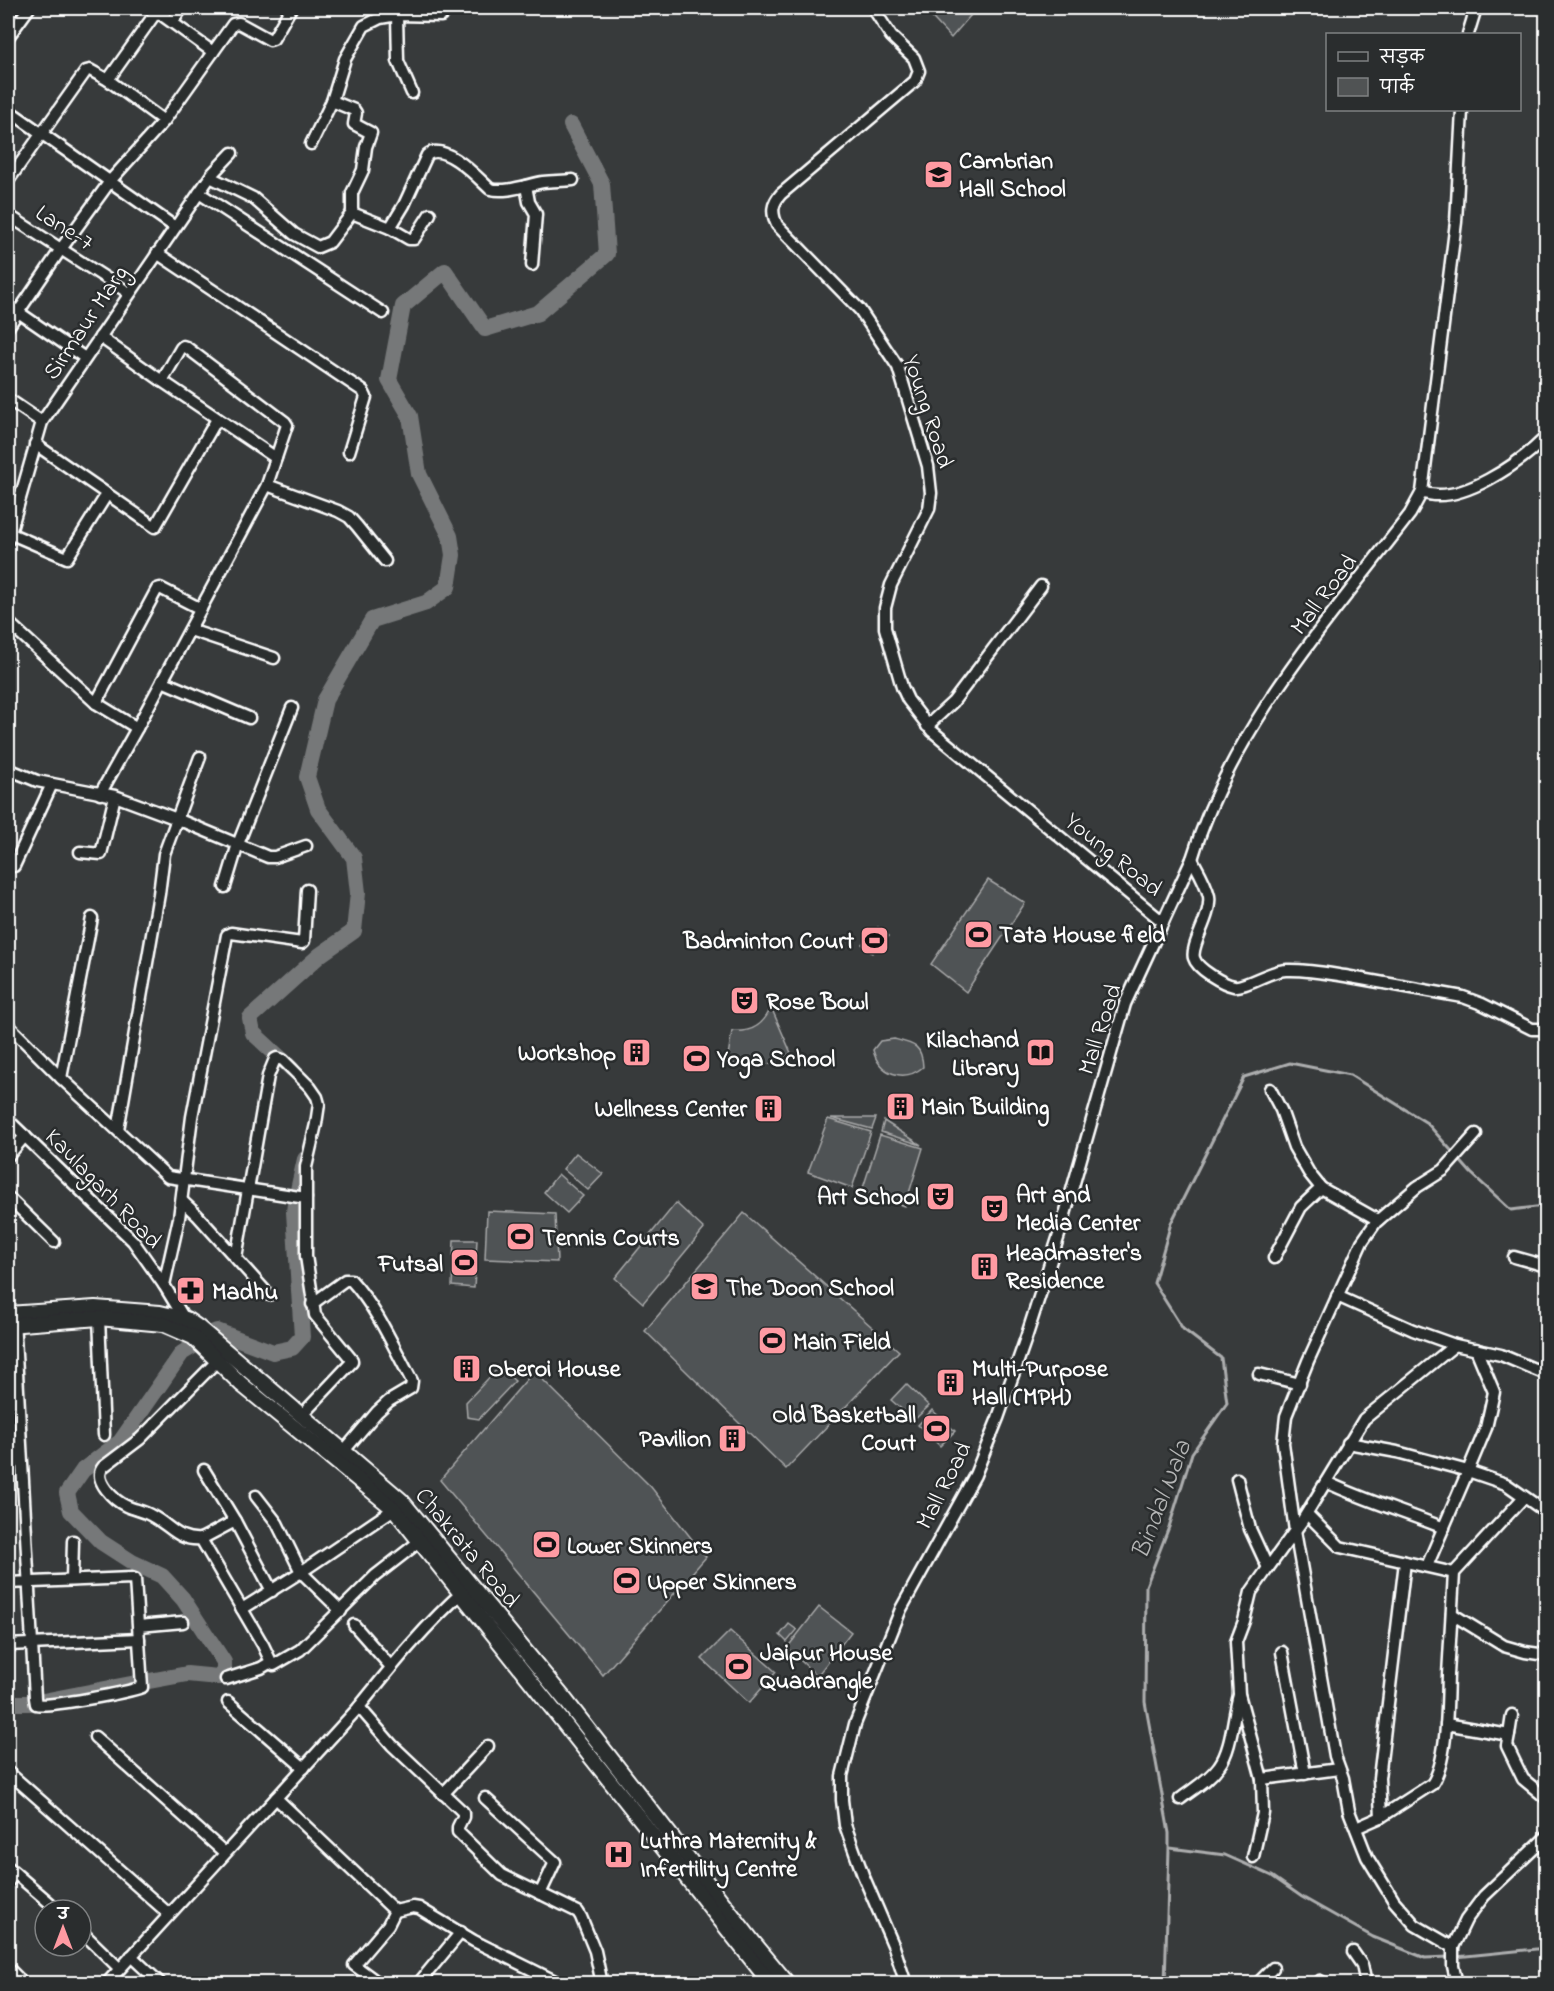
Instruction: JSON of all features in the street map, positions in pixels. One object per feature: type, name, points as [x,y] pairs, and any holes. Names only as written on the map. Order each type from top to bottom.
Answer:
[{"type":"main road","name":"Chakrata Road","points":[[11,1319],[95,1308],[160,1313],[186,1319],[222,1356],[241,1384],[394,1509],[420,1541],[567,1702],[788,1983]]},
{"type":"main road","name":"Chakrata Road","points":[[11,1319],[99,1318],[163,1324],[193,1337],[301,1416],[401,1500],[466,1589],[771,1983]]},
{"type":"street","points":[[8,37],[29,8]]},
{"type":"street","points":[[173,21],[182,8]]},
{"type":"street","points":[[8,327],[111,180],[164,121],[236,23],[267,40],[273,39],[291,8]]},
{"type":"street","points":[[311,144],[332,101],[345,59],[361,30],[380,18],[397,15],[436,17],[443,15],[446,8]]},
{"type":"street","name":"Young Road","points":[[873,8],[891,36],[914,58],[919,71],[915,81],[775,200],[772,210],[777,225],[860,310],[898,367],[928,466],[931,493],[929,509],[891,585],[885,608],[885,628],[902,687],[908,700],[927,726],[1163,922]]},
{"type":"street","points":[[1468,33],[1476,8]]},
{"type":"street","points":[[108,81],[154,9],[213,52]]},
{"type":"street","points":[[397,15],[398,61],[412,93]]},
{"type":"street","points":[[8,181],[86,71],[90,70],[108,81],[164,121]]},
{"type":"street","points":[[211,175],[253,198],[294,234],[318,247],[330,242],[352,213],[352,193],[363,170],[366,147],[371,133],[354,124],[356,113],[354,110],[332,101]]},
{"type":"street","points":[[8,110],[175,226]]},
{"type":"street","name":"Mall Road","points":[[906,1983],[845,1825],[842,1776],[855,1724],[901,1609],[975,1475],[998,1418],[1060,1232],[1125,1004],[1192,859],[1199,834],[1237,754],[1257,720],[1297,661],[1410,514],[1422,492],[1456,222],[1462,111]]},
{"type":"street","points":[[390,228],[404,205],[427,155],[431,152],[446,154],[461,162],[490,189],[498,190],[573,180]]},
{"type":"street","name":"Sirmaur Marg","points":[[8,536],[42,422],[198,193],[232,153]]},
{"type":"street","points":[[526,186],[528,199],[536,214],[532,265]]},
{"type":"street","points":[[198,193],[383,313]]},
{"type":"street","points":[[352,213],[390,228],[409,239],[414,238],[429,214]]},
{"type":"street","name":"Lane-7","points":[[8,215],[129,293]]},
{"type":"street","points":[[157,253],[363,391],[366,397],[349,452]]},
{"type":"street","points":[[8,305],[85,358]]},
{"type":"street","points":[[100,337],[276,458]]},
{"type":"street","points":[[100,794],[267,484],[287,425],[186,347],[180,348],[162,381]]},
{"type":"street","points":[[8,399],[42,422]]},
{"type":"street","points":[[35,444],[153,527],[157,527],[217,419]]},
{"type":"street","points":[[1422,492],[1436,496],[1444,495],[1478,484],[1519,461],[1546,438]]},
{"type":"street","points":[[267,484],[349,517],[385,561]]},
{"type":"street","points":[[8,536],[66,558],[107,494]]},
{"type":"street","points":[[927,726],[952,702],[1041,586]]},
{"type":"street","points":[[96,703],[157,589],[160,588],[201,609]]},
{"type":"street","points":[[8,622],[96,703],[137,728]]},
{"type":"street","points":[[190,630],[274,658]]},
{"type":"street","points":[[162,681],[249,718]]},
{"type":"street","points":[[225,887],[238,844],[292,708]]},
{"type":"street","points":[[118,1130],[159,894],[162,859],[200,757]]},
{"type":"street","points":[[8,769],[37,781],[116,796],[272,858],[306,846]]},
{"type":"street","points":[[14,866],[52,784]]},
{"type":"street","points":[[80,852],[101,854],[116,796]]},
{"type":"street","points":[[1192,859],[1204,881],[1209,898],[1206,919],[1194,958],[1211,976],[1234,986],[1245,985],[1284,969],[1322,973],[1463,997],[1532,1029],[1546,1029]]},
{"type":"street","points":[[164,1284],[182,1202],[192,1117],[227,935],[231,933],[302,943],[304,941],[307,890]]},
{"type":"street","points":[[61,1078],[92,918]]},
{"type":"street","points":[[8,1025],[61,1078],[168,1177],[306,1198]]},
{"type":"street","points":[[236,1258],[268,1076],[275,1059],[281,1059],[314,1091],[319,1104],[306,1167],[306,1256],[312,1304],[319,1322],[352,1360],[301,1416]]},
{"type":"street","points":[[1270,1089],[1281,1110],[1294,1147],[1321,1188],[1378,1220]]},
{"type":"street","name":"Kaulagarh Road","points":[[8,1120],[133,1241],[186,1319],[193,1337]]},
{"type":"street","points":[[1453,1950],[1415,1925],[1394,1902],[1367,1857],[1349,1811],[1343,1778],[1335,1756],[1295,1531],[1283,1436],[1286,1416],[1362,1242],[1378,1220],[1417,1187],[1444,1170],[1476,1134]]},
{"type":"street","points":[[8,1156],[25,1136]]},
{"type":"street","points":[[1274,1258],[1301,1208],[1321,1188]]},
{"type":"street","points":[[8,1197],[54,1242]]},
{"type":"street","points":[[182,1202],[197,1215],[269,1295]]},
{"type":"street","points":[[1514,1257],[1546,1266]]},
{"type":"street","points":[[312,1304],[345,1280],[351,1280],[380,1318],[412,1381],[411,1388],[377,1412],[344,1452]]},
{"type":"street","points":[[1337,1296],[1413,1330],[1455,1345],[1501,1355],[1546,1374]]},
{"type":"street","points":[[99,1318],[104,1435]]},
{"type":"street","points":[[8,1583],[29,1582],[72,1580],[135,1579],[142,1687],[40,1706],[36,1704],[34,1698],[29,1582],[11,1319]]},
{"type":"street","points":[[1253,1857],[1263,1813],[1262,1779],[1239,1694],[1236,1649],[1237,1636],[1244,1621],[1253,1588],[1295,1531],[1364,1419],[1455,1345]]},
{"type":"street","points":[[1427,1566],[1486,1428],[1494,1398],[1492,1387],[1476,1349]]},
{"type":"street","points":[[222,1356],[140,1439],[100,1471],[100,1475],[106,1488],[123,1504],[151,1515],[180,1536],[188,1539],[201,1539],[235,1521]]},
{"type":"street","points":[[1259,1374],[1300,1384]]},
{"type":"street","points":[[1348,1443],[1397,1452],[1506,1484],[1546,1512]]},
{"type":"street","points":[[204,1470],[235,1521],[272,1591]]},
{"type":"street","points":[[1237,1479],[1250,1529],[1268,1568]]},
{"type":"street","points":[[1326,1482],[1361,1498],[1401,1510],[1444,1528]]},
{"type":"street","points":[[256,1496],[277,1524],[301,1572],[341,1611]]},
{"type":"street","points":[[1356,1828],[1381,1817],[1433,1782],[1441,1758],[1446,1724],[1454,1573],[1524,1497]]},
{"type":"street","points":[[242,1609],[394,1509]]},
{"type":"street","points":[[1306,1514],[1340,1547],[1454,1573]]},
{"type":"street","points":[[201,1539],[274,1665],[296,1653],[375,1576],[420,1541]]},
{"type":"street","points":[[72,1580],[73,1541]]},
{"type":"street","points":[[1381,1817],[1379,1778],[1406,1562]]},
{"type":"street","points":[[106,1983],[304,1768],[443,1610],[466,1589]]},
{"type":"street","points":[[1452,1614],[1504,1646],[1514,1650],[1546,1655]]},
{"type":"street","points":[[139,1626],[183,1622]]},
{"type":"street","points":[[354,1625],[392,1667]]},
{"type":"street","points":[[8,1645],[139,1639]]},
{"type":"street","points":[[1282,1652],[1305,1774]]},
{"type":"street","points":[[226,1679],[261,1668],[271,1662]]},
{"type":"street","points":[[1180,1799],[1221,1764],[1228,1746],[1239,1694]]},
{"type":"street","points":[[228,1702],[304,1768]]},
{"type":"street","points":[[359,1707],[393,1745],[463,1812],[458,1832],[488,1863],[502,1875],[571,1907],[581,1917],[595,1951],[602,1983]]},
{"type":"street","points":[[1512,1715],[1507,1746],[1523,1779],[1546,1798]]},
{"type":"street","points":[[1446,1724],[1509,1735]]},
{"type":"street","points":[[95,1737],[225,1853]]},
{"type":"street","points":[[443,1794],[488,1746]]},
{"type":"street","points":[[1262,1779],[1339,1769]]},
{"type":"street","points":[[8,1772],[169,1914]]},
{"type":"street","points":[[276,1798],[395,1911]]},
{"type":"street","points":[[485,1798],[555,1862],[540,1894]]},
{"type":"street","points":[[1457,1983],[1453,1966],[1453,1950],[1466,1920],[1484,1896],[1546,1837]]},
{"type":"street","points":[[10,1874],[42,1898]]},
{"type":"street","points":[[395,1911],[419,1908],[474,1941],[561,1983]]},
{"type":"street","points":[[380,1983],[354,1965],[388,1925],[395,1911]]},
{"type":"street","points":[[418,1983],[461,1932]]},
{"type":"street","points":[[93,1943],[119,1968]]},
{"type":"street","points":[[1353,1952],[1362,1965],[1366,1983]]},
{"type":"street","points":[[131,1956],[161,1983]]},
{"type":"street","points":[[8,1968],[24,1983]]},
{"type":"street","points":[[1257,1983],[1273,1968]]},
{"type":"street","points":[[1317,1983],[1320,1981],[1325,1983]]},
{"type":"green space","points":[[923,8],[977,8],[951,38]]},
{"type":"green space","name":"Tata House field","points":[[988,880],[1025,903],[966,992],[931,964]]},
{"type":"green space","name":"Badminton Court","points":[[878,927],[889,936],[872,953],[862,944]]},
{"type":"green space","points":[[771,1007],[791,1053],[760,1066],[744,1066],[727,1062],[732,1031],[746,1031],[761,1023]]},
{"type":"green space","points":[[894,1039],[916,1047],[921,1054],[923,1067],[916,1072],[900,1075],[886,1070],[876,1058],[873,1050],[880,1041]]},
{"type":"green space","points":[[831,1118],[876,1118],[872,1129]]},
{"type":"green space","points":[[828,1119],[871,1132],[852,1188],[808,1172]]},
{"type":"green space","points":[[884,1121],[921,1145],[881,1132]]},
{"type":"green space","points":[[880,1135],[923,1148],[905,1206],[862,1191]]},
{"type":"green space","points":[[576,1153],[603,1174],[588,1190],[563,1169]]},
{"type":"green space","points":[[558,1174],[583,1196],[567,1213],[544,1192]]},
{"type":"green space","points":[[676,1203],[704,1229],[643,1303],[615,1278]]},
{"type":"green space","name":"Tennis Courts","points":[[487,1211],[555,1214],[557,1262],[485,1259]]},
{"type":"green space","name":"Main Field","points":[[744,1213],[899,1351],[786,1469],[645,1331]]},
{"type":"green space","name":"Futsal","points":[[454,1240],[477,1240],[474,1288],[452,1286]]},
{"type":"green space","points":[[499,1367],[515,1381],[479,1419],[467,1417],[466,1402]]},
{"type":"green space","name":"Lower Skinners","points":[[534,1371],[651,1487],[706,1557],[603,1675],[440,1480]]},
{"type":"green space","name":"Old Basketball Court","points":[[906,1384],[929,1406],[914,1420],[891,1400]]},
{"type":"green space","name":"Old Basketball Court","points":[[932,1410],[955,1431],[940,1446],[918,1425]]},
{"type":"green space","points":[[819,1607],[851,1632],[817,1676],[787,1648]]},
{"type":"green space","points":[[789,1624],[797,1630],[787,1642],[780,1635]]},
{"type":"green space","name":"Jaipur House Quadrangle","points":[[730,1631],[776,1672],[749,1703],[702,1659]]},
{"type":"waterway","points":[[292,1069],[253,1033],[250,1018],[320,955],[354,931],[358,893],[354,858],[318,809],[307,777],[325,700],[372,620],[426,603],[448,587],[453,555],[450,536],[419,474],[410,416],[389,380],[403,306],[445,271],[485,329],[538,313],[607,254],[602,184],[571,125]]},
{"type":"waterway","name":"Bindal Nala","points":[[1165,1984],[1169,1833],[1145,1702],[1146,1586],[1169,1527],[1192,1453],[1227,1403],[1221,1358],[1183,1329],[1154,1283],[1171,1223],[1244,1077],[1290,1063],[1350,1075],[1427,1123],[1471,1173],[1511,1210],[1546,1204]]},
{"type":"waterway","points":[[298,1190],[305,1159]]},
{"type":"waterway","points":[[212,1333],[217,1331],[273,1352],[292,1348],[302,1337],[295,1204]]},
{"type":"waterway","points":[[144,1682],[187,1674],[218,1677],[224,1674],[224,1662],[183,1599],[162,1576],[132,1562],[101,1542],[71,1511],[67,1493],[83,1470],[120,1442],[182,1353],[192,1347]]},
{"type":"waterway","points":[[38,1702],[136,1683]]},
{"type":"waterway","points":[[8,1703],[31,1703]]},
{"type":"waterway","points":[[1170,1848],[1225,1855],[1272,1876],[1302,1897],[1373,1937],[1425,1958],[1449,1957]]},
{"type":"waterway","points":[[1456,1957],[1546,1948]]},
{"type":"place","name":"Cambrian Hall School","points":[[938,174]]},
{"type":"place","name":"Tata House field","points":[[978,934]]},
{"type":"place","name":"Badminton Court","points":[[875,940]]},
{"type":"place","name":"Rose Bowl","points":[[745,1001]]},
{"type":"place","name":"Workshop","points":[[637,1052]]},
{"type":"place","name":"Kilachand Library","points":[[1040,1053]]},
{"type":"place","name":"Yoga School","points":[[696,1058]]},
{"type":"place","name":"Main Building","points":[[900,1106]]},
{"type":"place","name":"Wellness Center","points":[[768,1108]]},
{"type":"place","name":"Art School","points":[[940,1196]]},
{"type":"place","name":"Art and Media Center","points":[[995,1208]]},
{"type":"place","name":"Tennis Courts","points":[[521,1237]]},
{"type":"place","name":"Futsal","points":[[464,1263]]},
{"type":"place","name":"Headmaster's Residence","points":[[985,1266]]},
{"type":"place","name":"The Doon School","points":[[705,1287]]},
{"type":"place","name":"Madhu","points":[[191,1291]]},
{"type":"place","name":"Main Field","points":[[772,1341]]},
{"type":"place","name":"Oberoi House","points":[[467,1368]]},
{"type":"place","name":"Multi-Purpose Hall (MPH)","points":[[951,1382]]},
{"type":"place","name":"Old Basketball Court","points":[[937,1428]]},
{"type":"place","name":"Pavilion","points":[[732,1438]]},
{"type":"place","name":"Lower Skinners","points":[[546,1545]]},
{"type":"place","name":"Upper Skinners","points":[[626,1581]]},
{"type":"place","name":"Jaipur House Quadrangle","points":[[739,1666]]},
{"type":"place","name":"Luthra Maternity & Infertility Centre","points":[[619,1854]]}]
